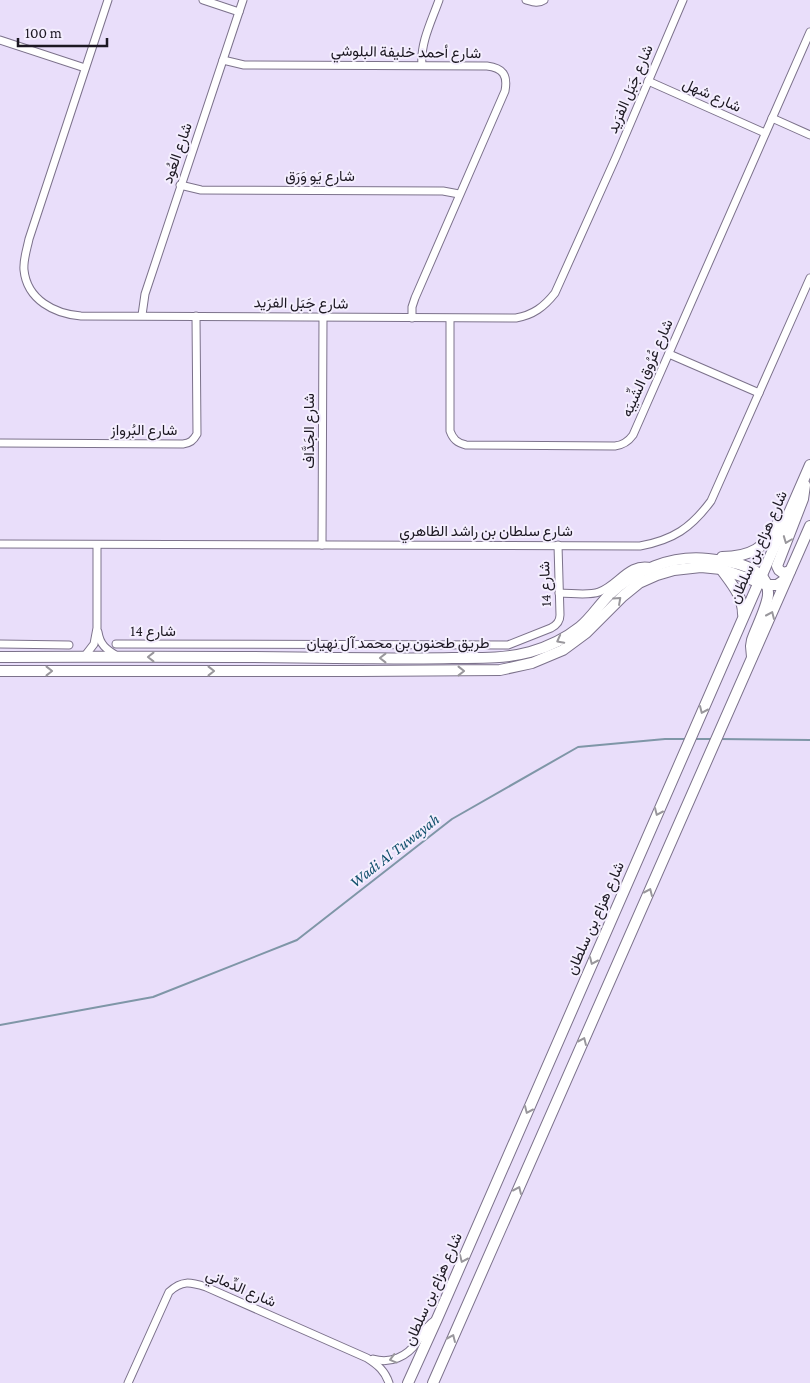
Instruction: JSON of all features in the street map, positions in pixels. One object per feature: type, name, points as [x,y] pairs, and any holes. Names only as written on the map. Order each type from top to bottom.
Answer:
[{"type":"main road","name":"شارع هزاع بن سلطان","points":[[408,1383],[743,618],[762,581],[810,464]]},
{"type":"main road","points":[[686,559],[704,556],[742,556],[758,548],[773,533],[791,493],[798,482],[804,477]]},
{"type":"main road","points":[[789,575],[779,570],[777,566],[803,499],[804,477]]},
{"type":"main road","points":[[433,1383],[810,526]]},
{"type":"main road","name":"طريق طحنون بن محمد آل نهيان","points":[[0,656],[499,658],[525,653],[550,645],[566,637],[581,626],[625,582],[652,567],[668,562],[686,559],[708,559],[731,563],[747,568],[762,581]]},
{"type":"main road","name":"طريق طحنون بن محمد آل نهيان","points":[[0,671],[489,671],[532,663],[554,655],[579,639],[631,589],[648,578],[665,572],[701,567],[720,569],[762,581]]},
{"type":"main road","points":[[720,569],[742,601],[743,618]]},
{"type":"main road","points":[[762,581],[777,585],[789,575]]},
{"type":"main road","points":[[752,659],[752,640],[767,599],[762,581]]},
{"type":"main road","points":[[360,672],[383,668],[427,667],[432,665],[433,658]]},
{"type":"street","name":"شارع جَبَل الفرَيد","points":[[108,0],[29,239],[24,270],[35,296],[60,312],[81,316],[412,318],[516,318],[534,313],[549,301],[559,285],[683,0]]},
{"type":"street","points":[[203,0],[238,12]]},
{"type":"street","name":"شارع العُود","points":[[142,315],[145,294],[242,0]]},
{"type":"street","points":[[422,65],[424,45],[439,0]]},
{"type":"street","points":[[526,0],[535,3],[544,0]]},
{"type":"street","name":"شارع عُرُوق الشِّيبَه","points":[[450,318],[450,431],[460,444],[615,446],[626,443],[633,435],[810,32]]},
{"type":"street","points":[[0,40],[85,68]]},
{"type":"street","name":"شارع أحمد خليفة البلوشي","points":[[223,60],[247,65],[422,65],[494,67],[500,70],[506,82],[505,91],[415,298],[412,307],[412,318]]},
{"type":"street","name":"شارع شهل","points":[[648,81],[765,133]]},
{"type":"street","points":[[772,118],[810,135]]},
{"type":"street","name":"شارع يَو وَرَق","points":[[180,185],[201,190],[443,191],[459,194]]},
{"type":"street","name":"شارع سلطان بن راشد الظاهري","points":[[0,544],[640,546],[664,540],[685,530],[711,501],[810,278]]},
{"type":"street","name":"شارع البُرواز","points":[[0,443],[189,443],[196,434],[196,316]]},
{"type":"street","name":"شارع الجَدَّاف","points":[[322,545],[323,317]]},
{"type":"street","points":[[669,354],[759,393]]},
{"type":"street","points":[[97,545],[97,628],[99,639],[103,646],[119,657]]},
{"type":"street","name":"شارع 14","points":[[116,644],[508,645],[551,628],[556,625],[560,618],[558,545]]},
{"type":"street","points":[[559,593],[597,592],[635,567],[652,567]]},
{"type":"street","points":[[84,657],[94,644],[97,628]]},
{"type":"street","points":[[0,644],[69,645]]},
{"type":"street","points":[[332,658],[337,652],[339,645]]},
{"type":"street","points":[[355,646],[358,658]]},
{"type":"street","name":"شارع الدِّماني","points":[[128,1383],[164,1300],[169,1292],[183,1283],[192,1282],[206,1287],[377,1361],[396,1359],[404,1355],[412,1349],[428,1326],[437,1319]]},
{"type":"street","name":"شارع الدِّماني","points":[[367,1358],[384,1372],[389,1383]]},
{"type":"waterway","name":"Wadi Al Tuwayah","points":[[0,1025],[153,997],[297,940],[452,819],[578,747],[665,739],[686,739]]},
{"type":"waterway","name":"Wadi Al Tuwayah","points":[[695,739],[713,739]]},
{"type":"waterway","name":"Wadi Al Tuwayah","points":[[720,739],[810,740]]}]
